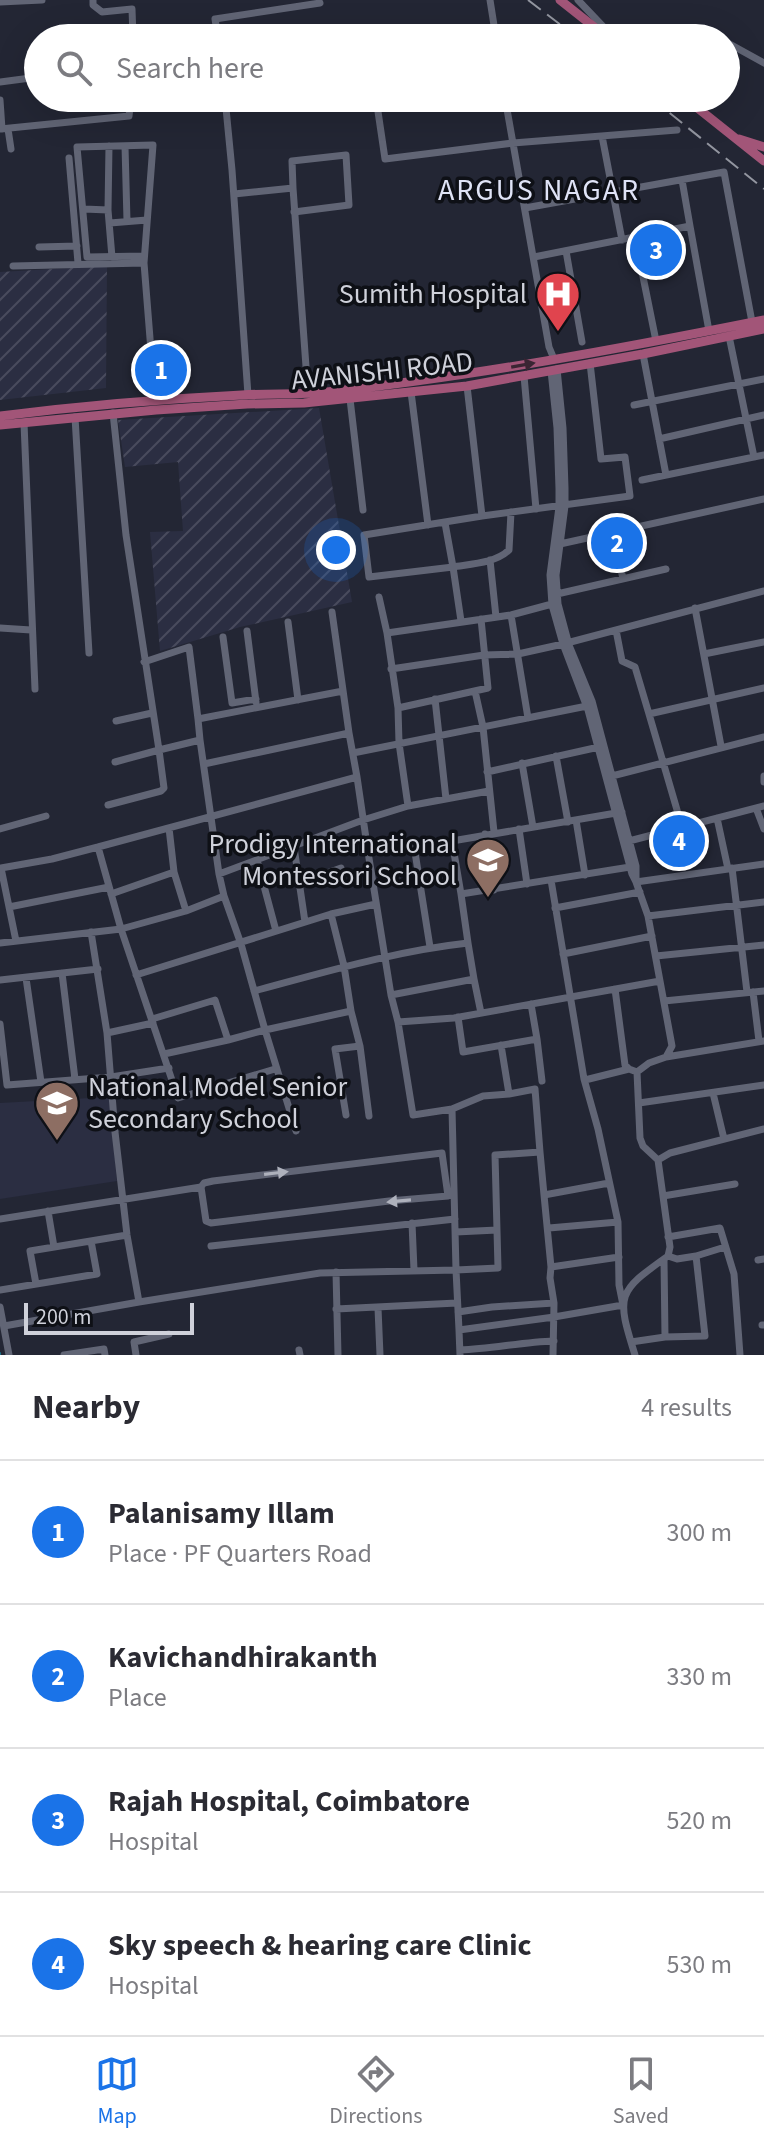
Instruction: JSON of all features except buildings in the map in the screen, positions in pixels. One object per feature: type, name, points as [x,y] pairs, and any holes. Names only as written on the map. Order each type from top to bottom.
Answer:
[{"type":"main road","points":[[560,0],[592,24]]},
{"type":"main road","points":[[702,112],[764,161]]},
{"type":"main road","points":[[735,138],[764,147]]},
{"type":"main road","points":[[0,416],[155,401],[427,385],[472,374],[553,365],[656,341],[696,338],[709,331],[748,326],[764,320]]},
{"type":"main road","name":"AVANISHI ROAD","points":[[0,425],[113,413],[350,399],[411,392],[427,385],[467,386],[524,376],[553,365],[590,363],[643,354],[696,338],[729,336],[748,326],[764,329]]},
{"type":"street","points":[[0,2],[42,0]]},
{"type":"street","points":[[93,0],[93,5],[102,12],[132,4],[133,24]]},
{"type":"street","points":[[490,0],[494,24]]},
{"type":"street","points":[[578,0],[599,24]]},
{"type":"street","points":[[216,24],[215,19],[320,3]]},
{"type":"street","points":[[740,50],[764,63]]},
{"type":"street","points":[[0,82],[24,79]]},
{"type":"street","points":[[0,100],[3,129],[11,149]]},
{"type":"street","points":[[3,129],[129,116],[129,112]]},
{"type":"street","points":[[226,112],[248,395]]},
{"type":"street","points":[[378,112],[385,159],[513,143],[677,130]]},
{"type":"street","points":[[507,112],[563,428],[557,594],[566,643],[592,701],[612,776],[630,867],[648,916],[672,1046],[666,1057]]},
{"type":"street","points":[[602,136],[622,240]]},
{"type":"street","points":[[144,260],[87,257],[77,147],[153,145],[144,260],[155,401]]},
{"type":"street","points":[[109,146],[108,210],[112,257]]},
{"type":"street","points":[[125,146],[127,221]]},
{"type":"street","points":[[294,212],[349,205],[346,155],[292,161],[294,212],[300,256],[308,394]]},
{"type":"street","points":[[69,158],[78,263]]},
{"type":"street","points":[[525,208],[724,172],[748,326]]},
{"type":"street","points":[[682,180],[709,331]]},
{"type":"street","points":[[234,194],[293,188]]},
{"type":"street","points":[[84,209],[108,210]]},
{"type":"street","points":[[110,223],[147,220]]},
{"type":"street","points":[[534,257],[690,226]]},
{"type":"street","points":[[635,237],[656,341]]},
{"type":"street","points":[[39,247],[77,246]]},
{"type":"street","points":[[566,251],[582,342]]},
{"type":"street","points":[[13,266],[144,260]]},
{"type":"street","points":[[729,336],[754,457]]},
{"type":"street","points":[[643,354],[666,475]]},
{"type":"street","points":[[511,512],[509,550],[506,555],[453,567],[369,577],[364,535],[482,516],[511,512],[562,506],[630,496],[625,457],[601,459],[590,363]]},
{"type":"street","points":[[524,376],[536,509]]},
{"type":"street","points":[[634,405],[764,379]]},
{"type":"street","points":[[467,386],[482,516]]},
{"type":"street","points":[[411,392],[428,525]]},
{"type":"street","points":[[350,399],[363,510]]},
{"type":"street","points":[[108,805],[164,788],[126,535],[113,413]]},
{"type":"street","points":[[659,439],[764,415]]},
{"type":"street","points":[[75,417],[89,653]]},
{"type":"street","points":[[24,423],[35,689]]},
{"type":"street","points":[[642,480],[764,455]]},
{"type":"street","points":[[560,544],[764,499]]},
{"type":"street","points":[[562,506],[550,575],[552,604],[629,841],[636,866],[636,882]]},
{"type":"street","points":[[445,523],[461,621]]},
{"type":"street","points":[[490,560],[496,617]]},
{"type":"street","points":[[619,560],[623,579]]},
{"type":"street","points":[[557,594],[666,569]]},
{"type":"street","points":[[391,669],[484,655],[518,654],[764,591]]},
{"type":"street","points":[[379,597],[398,708],[399,743],[408,806]]},
{"type":"street","points":[[387,633],[511,615],[552,604]]},
{"type":"street","points":[[695,608],[721,746]]},
{"type":"street","points":[[332,612],[384,956],[413,1115],[452,1109],[483,1096],[535,1089],[549,1228],[554,1303],[553,1355]]},
{"type":"street","points":[[511,615],[528,718]]},
{"type":"street","points":[[398,708],[488,688],[481,619]]},
{"type":"street","points":[[288,622],[298,700]]},
{"type":"street","points":[[0,628],[31,630]]},
{"type":"street","points":[[616,630],[622,661],[635,667],[682,827]]},
{"type":"street","points":[[247,631],[256,703]]},
{"type":"street","points":[[223,637],[232,703],[298,700],[343,691]]},
{"type":"street","points":[[704,654],[764,642]]},
{"type":"street","points":[[144,662],[189,647],[219,874],[296,1131]]},
{"type":"street","points":[[649,714],[764,688]]},
{"type":"street","points":[[475,691],[483,727],[494,832]]},
{"type":"street","points":[[435,699],[446,799]]},
{"type":"street","points":[[198,719],[256,703]]},
{"type":"street","points":[[353,753],[587,706]]},
{"type":"street","points":[[116,721],[152,713]]},
{"type":"street","points":[[204,764],[349,733]]},
{"type":"street","points":[[612,776],[764,737]]},
{"type":"street","points":[[115,762],[200,740]]},
{"type":"street","points":[[487,772],[599,747]]},
{"type":"street","points":[[556,756],[585,875]]},
{"type":"street","points":[[522,763],[533,827]]},
{"type":"street","points":[[16,941],[1,868],[52,859],[357,777]]},
{"type":"street","points":[[219,874],[408,806],[489,791]]},
{"type":"street","points":[[629,841],[760,807],[764,829]]},
{"type":"street","points":[[368,852],[618,813]]},
{"type":"street","points":[[0,821],[0,828],[46,816]]},
{"type":"street","points":[[585,1080],[633,1070],[666,1057],[762,1043],[741,947],[730,868],[717,818]]},
{"type":"street","points":[[169,828],[174,872],[186,911]]},
{"type":"street","points":[[519,829],[527,884]]},
{"type":"street","points":[[485,834],[494,890]]},
{"type":"street","points":[[452,841],[481,1013]]},
{"type":"street","points":[[414,846],[430,947]]},
{"type":"street","points":[[98,847],[121,929],[178,1098],[275,1069]]},
{"type":"street","points":[[294,847],[305,922]]},
{"type":"street","points":[[257,860],[276,931]]},
{"type":"street","points":[[636,882],[764,864]]},
{"type":"street","points":[[461,894],[630,867]]},
{"type":"street","points":[[299,883],[341,868]]},
{"type":"street","points":[[9,907],[110,891],[174,872]]},
{"type":"street","points":[[551,880],[585,1080],[618,1222],[619,1285],[635,1355]]},
{"type":"street","points":[[555,908],[640,892]]},
{"type":"street","points":[[0,943],[121,929],[186,911],[224,896]]},
{"type":"street","points":[[648,916],[764,902]]},
{"type":"street","points":[[136,975],[331,914],[376,904]]},
{"type":"street","points":[[331,914],[360,1046],[369,1116]]},
{"type":"street","points":[[91,932],[107,1033],[127,1235],[139,1302]]},
{"type":"street","points":[[563,954],[652,936]]},
{"type":"street","points":[[254,991],[384,956],[468,943]]},
{"type":"street","points":[[656,956],[764,945]]},
{"type":"street","points":[[0,980],[98,969]]},
{"type":"street","points":[[62,973],[75,1079]]},
{"type":"street","points":[[26,978],[41,1082]]},
{"type":"street","points":[[391,995],[474,979]]},
{"type":"street","points":[[398,1022],[458,1017],[660,981]]},
{"type":"street","points":[[615,989],[625,1065],[633,1070],[639,1103],[640,1138],[643,1146],[658,1160],[668,1237],[665,1337]]},
{"type":"street","points":[[664,1001],[764,991]]},
{"type":"street","points":[[107,1033],[215,1000],[228,1040]]},
{"type":"street","points":[[531,1004],[542,1081]]},
{"type":"street","points":[[164,1054],[351,1011]]},
{"type":"street","points":[[458,1017],[463,1052],[537,1039]]},
{"type":"street","points":[[0,1024],[7,1085],[111,1077],[169,1068]]},
{"type":"street","points":[[501,1045],[509,1094]]},
{"type":"street","points":[[346,1115],[335,1049],[360,1046]]},
{"type":"street","points":[[639,1103],[764,1085]]},
{"type":"street","points":[[713,1093],[724,1139]]},
{"type":"street","points":[[452,1109],[460,1353],[554,1341]]},
{"type":"street","points":[[658,1160],[670,1153],[764,1129]]},
{"type":"street","points":[[4,1326],[320,1273],[498,1268],[495,1155],[540,1152]]},
{"type":"street","points":[[0,1219],[123,1201],[201,1187],[213,1181],[442,1153],[448,1196],[211,1223],[206,1221],[201,1187]]},
{"type":"street","points":[[544,1195],[609,1183]]},
{"type":"street","points":[[663,1196],[735,1184]]},
{"type":"street","points":[[48,1211],[54,1247]]},
{"type":"street","points":[[211,1246],[455,1219]]},
{"type":"street","points":[[549,1228],[618,1222]]},
{"type":"street","points":[[412,1223],[414,1270]]},
{"type":"street","points":[[668,1237],[720,1228],[734,1274],[740,1355]]},
{"type":"street","points":[[456,1232],[497,1230]]},
{"type":"street","points":[[36,1284],[30,1251],[127,1235]]},
{"type":"street","points":[[0,1290],[97,1274],[91,1241]]},
{"type":"street","points":[[623,1305],[626,1291],[636,1280],[666,1258],[696,1256],[725,1247]]},
{"type":"street","points":[[631,1342],[705,1336],[696,1256]]},
{"type":"street","points":[[551,1267],[619,1257]]},
{"type":"street","points":[[336,1272],[338,1355]]},
{"type":"street","points":[[336,1309],[554,1303]]},
{"type":"street","points":[[459,1330],[623,1305]]},
{"type":"street","points":[[0,1307],[9,1355]]},
{"type":"street","points":[[378,1308],[380,1355]]},
{"type":"street","points":[[136,1355],[134,1342],[169,1334]]},
{"type":"street","points":[[64,1355],[104,1349],[105,1355]]},
{"type":"shaded area","points":[[107,266],[106,388],[0,400],[0,272]]},
{"type":"shaded area","points":[[319,408],[352,602],[240,627],[160,651],[150,532],[183,531],[178,462],[125,467],[118,420]]},
{"type":"shaded area","name":"National Model Senior Secondary School","points":[[109,1097],[117,1181],[0,1199],[0,1103]]},
{"type":"railway","points":[[528,0],[560,24]]},
{"type":"railway","points":[[668,112],[764,189]]},
{"type":"place","name":"Rajah Hospital, Coimbatore","points":[[656,250]]},
{"type":"place","name":"Sumith Hospital","points":[[558,333]]},
{"type":"place","name":"Palanisamy Illam","points":[[161,370]]},
{"type":"place","name":"Kavichandhirakanth","points":[[617,543]]},
{"type":"place","name":"Sky speech & hearing care Clinic","points":[[679,841]]},
{"type":"place","name":"Prodigy International Montessori School","points":[[488,899]]},
{"type":"place","name":"National Model Senior Secondary School","points":[[57,1142]]},
{"type":"district","name":"ARGUS NAGAR","points":[[539,190]]}]
